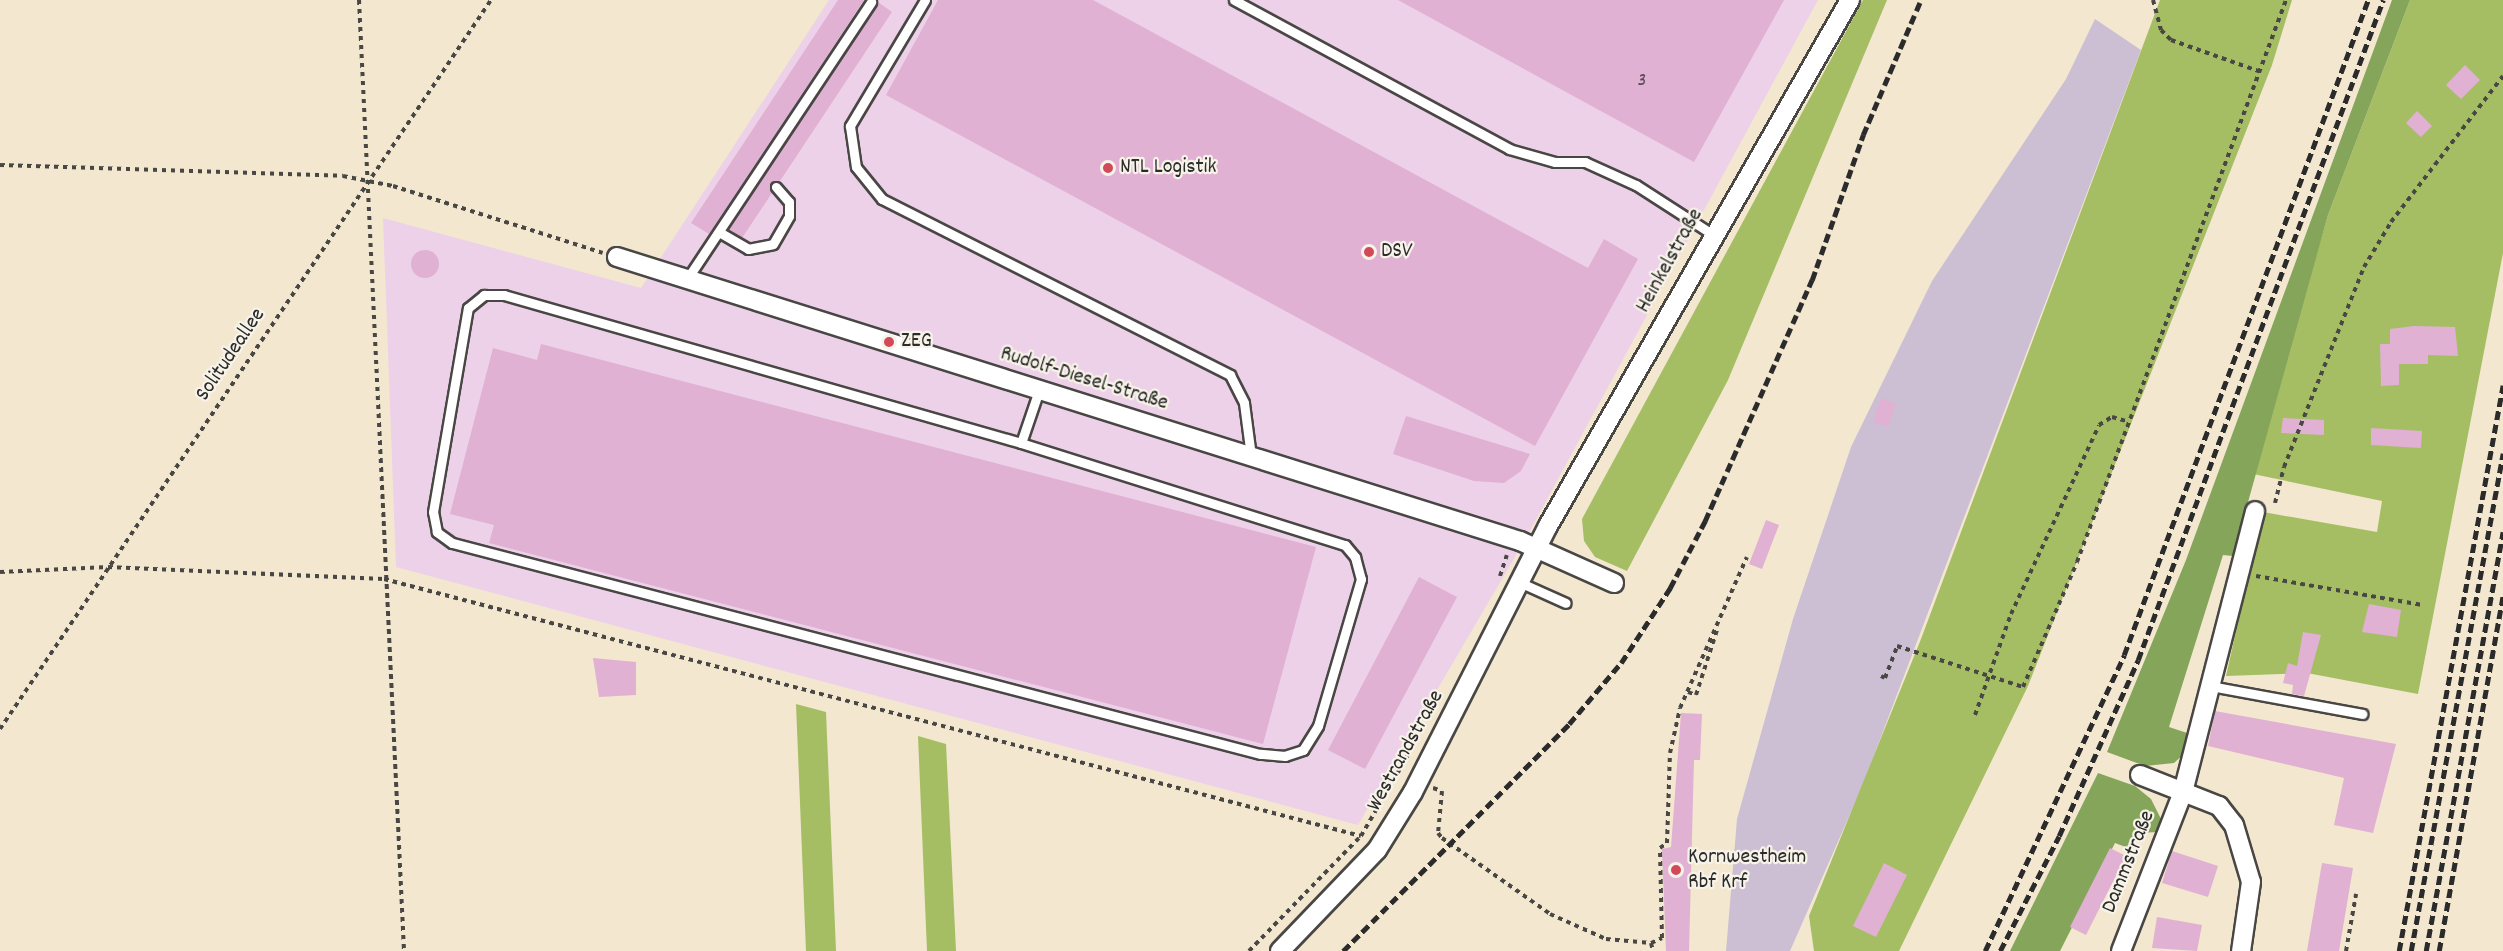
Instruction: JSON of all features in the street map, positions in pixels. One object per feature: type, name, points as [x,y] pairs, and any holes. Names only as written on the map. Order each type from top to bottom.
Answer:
[{"type":"street","name":"Heinkelstraße","points":[[1536,548],[1712,234],[1850,0]]},
{"type":"street","name":"Rudolf-Diesel-Straße","points":[[617,257],[1511,538],[1614,583]]},
{"type":"street","name":"Dammstraße","points":[[2121,951],[2183,792],[2255,511]]},
{"type":"street","name":"Westrandstraße","points":[[1280,951],[1377,850],[1420,779],[1536,548]]},
{"type":"street","points":[[2140,775],[2219,807],[2246,851],[2251,882],[2241,951]]},
{"type":"lane","points":[[925,0],[850,126],[856,167],[882,199],[1189,354],[1237,382],[1251,456]]},
{"type":"lane","points":[[1234,0],[1509,150],[1555,162],[1585,162],[1611,174],[1712,234]]},
{"type":"lane","points":[[687,279],[871,2]]},
{"type":"lane","points":[[719,232],[748,249],[773,244],[789,216],[789,202],[776,187]]},
{"type":"lane","points":[[484,295],[504,295],[1021,443],[1345,544],[1355,556],[1361,579],[1318,726],[1303,750],[1285,756],[1260,754],[452,543],[437,531],[433,512],[468,308],[484,295]]},
{"type":"lane","points":[[1021,443],[1039,390]]},
{"type":"lane","points":[[1519,582],[1566,603]]},
{"type":"lane","points":[[2210,686],[2362,714]]},
{"type":"path","points":[[359,0],[369,180],[384,579],[404,951]]},
{"type":"path","name":"Solitudeallee","points":[[0,729],[491,0]]},
{"type":"path","points":[[2153,0],[2161,30],[2171,40],[2261,72]]},
{"type":"path","points":[[1881,676],[1885,678],[1897,646],[2023,687],[2076,562],[2126,421],[2261,72],[2286,0]]},
{"type":"path","points":[[2275,503],[2284,467],[2364,267],[2391,222],[2503,76]]},
{"type":"path","points":[[0,165],[369,180],[617,257]]},
{"type":"path","points":[[1975,715],[2011,614],[2099,425],[2112,417],[2126,421]]},
{"type":"path","points":[[1498,582],[1511,538]]},
{"type":"path","points":[[1420,779],[1442,791],[1438,834],[1550,914],[1606,939],[1651,943],[1662,938],[1660,848],[1666,843],[1670,753],[1688,692],[1747,557]]},
{"type":"path","points":[[0,572],[108,567],[384,579],[1361,836]]},
{"type":"path","points":[[2239,572],[2422,605]]},
{"type":"path","points":[[1688,692],[1696,695],[1720,622]]},
{"type":"path","points":[[1249,951],[1361,836],[1418,738]]},
{"type":"path","points":[[2346,951],[2356,894]]},
{"type":"path","points":[[1651,943],[1653,951]]},
{"type":"shaded area","points":[[829,0],[1818,0],[1526,538],[1358,825],[396,567],[383,218],[641,288]]},
{"type":"shaded area","points":[[2095,19],[2141,50],[1862,787],[1790,951],[1726,951],[1737,819],[1793,619],[1851,447],[1932,281],[2066,79]]},
{"type":"green space","points":[[1863,0],[1887,0],[1728,380],[1627,571],[1595,557],[1584,541],[1582,519]]},
{"type":"green space","points":[[2160,0],[2292,0],[2272,65],[2028,686],[1899,951],[1814,951],[1809,916],[1921,639]]},
{"type":"green space","points":[[2392,0],[2410,0],[2328,215],[2233,556],[2223,555],[2169,727],[2187,733],[2186,752],[2174,763],[2145,766],[2107,752],[2186,560]]},
{"type":"green space","points":[[2410,0],[2503,0],[2503,253],[2418,694],[2307,673],[2226,676],[2263,512],[2377,532],[2382,501],[2253,474],[2328,215]]},
{"type":"green space","points":[[796,704],[826,712],[836,951],[806,951]]},
{"type":"green space","points":[[918,736],[946,744],[956,951],[927,951]]},
{"type":"green space","points":[[2098,773],[2135,786],[2151,799],[2162,821],[2157,832],[2139,833],[2131,849],[2115,843],[2060,951],[2010,951]]},
{"type":"building","points":[[838,0],[864,0],[709,234],[691,223]]},
{"type":"building","points":[[938,0],[1093,0],[1588,268],[1604,239],[1638,259],[1535,446],[886,95]]},
{"type":"building","points":[[1398,0],[1784,0],[1694,162]]},
{"type":"building","points":[[878,2],[892,12],[780,181],[770,184],[772,193],[742,238],[728,229]]},
{"type":"building","points":[[2465,65],[2480,80],[2461,99],[2446,85]]},
{"type":"building","points":[[2417,111],[2432,126],[2421,137],[2406,123]]},
{"type":"building","points":[[425,250],[435,254],[439,264],[435,274],[425,278],[415,274],[411,264],[415,254]]},
{"type":"building","points":[[2414,326],[2455,327],[2458,356],[2428,355],[2428,364],[2399,364],[2399,385],[2381,386],[2380,344],[2390,344],[2390,329]]},
{"type":"building","points":[[541,344],[1316,547],[1263,744],[489,543],[494,525],[450,514],[493,348],[537,360]]},
{"type":"building","points":[[1881,398],[1896,404],[1888,427],[1873,422]]},
{"type":"building","points":[[1406,416],[1530,454],[1521,471],[1504,483],[1474,481],[1393,454]]},
{"type":"building","points":[[2283,418],[2324,420],[2324,435],[2281,433]]},
{"type":"building","points":[[2371,428],[2422,431],[2421,448],[2371,445]]},
{"type":"building","points":[[1766,520],[1779,525],[1762,569],[1749,564]]},
{"type":"building","points":[[1419,577],[1457,597],[1365,769],[1328,750]]},
{"type":"building","points":[[2369,604],[2401,610],[2397,637],[2362,632]]},
{"type":"building","points":[[2303,632],[2321,635],[2304,696],[2292,694],[2293,685],[2283,683],[2288,663],[2297,666]]},
{"type":"building","points":[[593,658],[636,662],[636,695],[599,697]]},
{"type":"building","points":[[2215,711],[2396,744],[2373,833],[2334,825],[2344,778],[2208,746]]},
{"type":"building","points":[[1681,713],[1702,714],[1700,760],[1694,760],[1689,951],[1666,951],[1662,849],[1671,847]]},
{"type":"building","points":[[2110,848],[2126,856],[2086,935],[2070,927]]},
{"type":"building","points":[[2172,851],[2218,866],[2208,897],[2162,883]]},
{"type":"building","points":[[1884,863],[1907,875],[1876,937],[1853,926]]},
{"type":"building","points":[[2322,863],[2353,868],[2339,951],[2307,951]]},
{"type":"building","points":[[2157,917],[2202,925],[2197,951],[2152,948]]},
{"type":"railway","points":[[1343,951],[1569,724],[1621,663],[1670,588],[1705,521],[1812,280],[1863,135],[1921,0]]},
{"type":"railway","points":[[1985,951],[2124,655],[2368,0]]},
{"type":"railway","points":[[2000,951],[2059,836],[2138,660],[2383,0]]},
{"type":"railway","points":[[2399,951],[2503,385]]},
{"type":"railway","points":[[2411,951],[2503,453]]},
{"type":"railway","points":[[2426,951],[2503,532]]},
{"type":"railway","points":[[2439,951],[2503,596]]},
{"type":"place","name":"NTL Logistik","points":[[1108,168]]},
{"type":"place","name":"DSV","points":[[1369,252]]},
{"type":"place","name":"ZEG","points":[[889,342]]},
{"type":"place","name":"Kornwestheim Rbf Krf","points":[[1676,870]]}]
